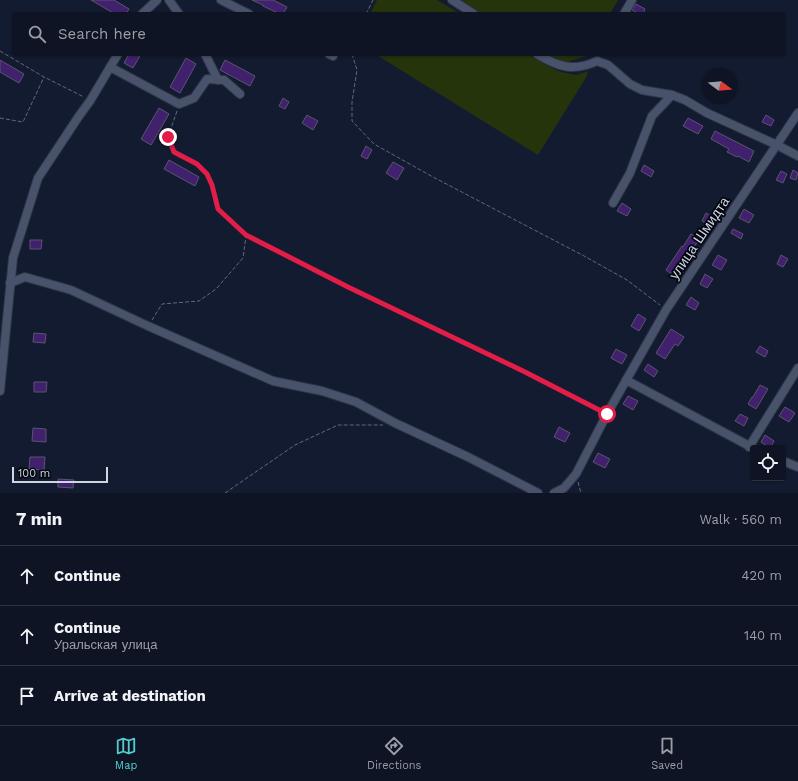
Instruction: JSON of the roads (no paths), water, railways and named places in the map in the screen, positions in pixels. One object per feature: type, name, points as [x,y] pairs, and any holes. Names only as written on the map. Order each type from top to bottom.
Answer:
[{"type":"street","points":[[144,12],[157,0]]},
{"type":"street","points":[[169,0],[177,12]]},
{"type":"street","points":[[221,0],[245,12]]},
{"type":"street","points":[[452,0],[471,12]]},
{"type":"street","points":[[625,12],[632,0]]},
{"type":"street","points":[[0,391],[13,258],[38,178],[90,101],[117,56]]},
{"type":"street","points":[[206,56],[218,80]]},
{"type":"street","points":[[540,56],[562,66],[577,67],[590,64],[598,57],[630,84],[642,90],[672,95],[685,100],[707,113],[798,156]]},
{"type":"street","points":[[110,67],[180,104],[194,98],[207,79],[224,80],[240,94]]},
{"type":"street","points":[[613,203],[630,173],[652,116],[672,95]]},
{"type":"street","name":"улица Шмидта","points":[[554,493],[564,488],[576,474],[607,414],[666,310],[798,113]]},
{"type":"street","points":[[10,283],[25,277],[71,290],[273,381],[322,391],[356,402],[538,493]]},
{"type":"street","points":[[752,445],[798,368]]},
{"type":"street","points":[[626,380],[750,446]]},
{"type":"street","points":[[786,462],[798,467]]}]
